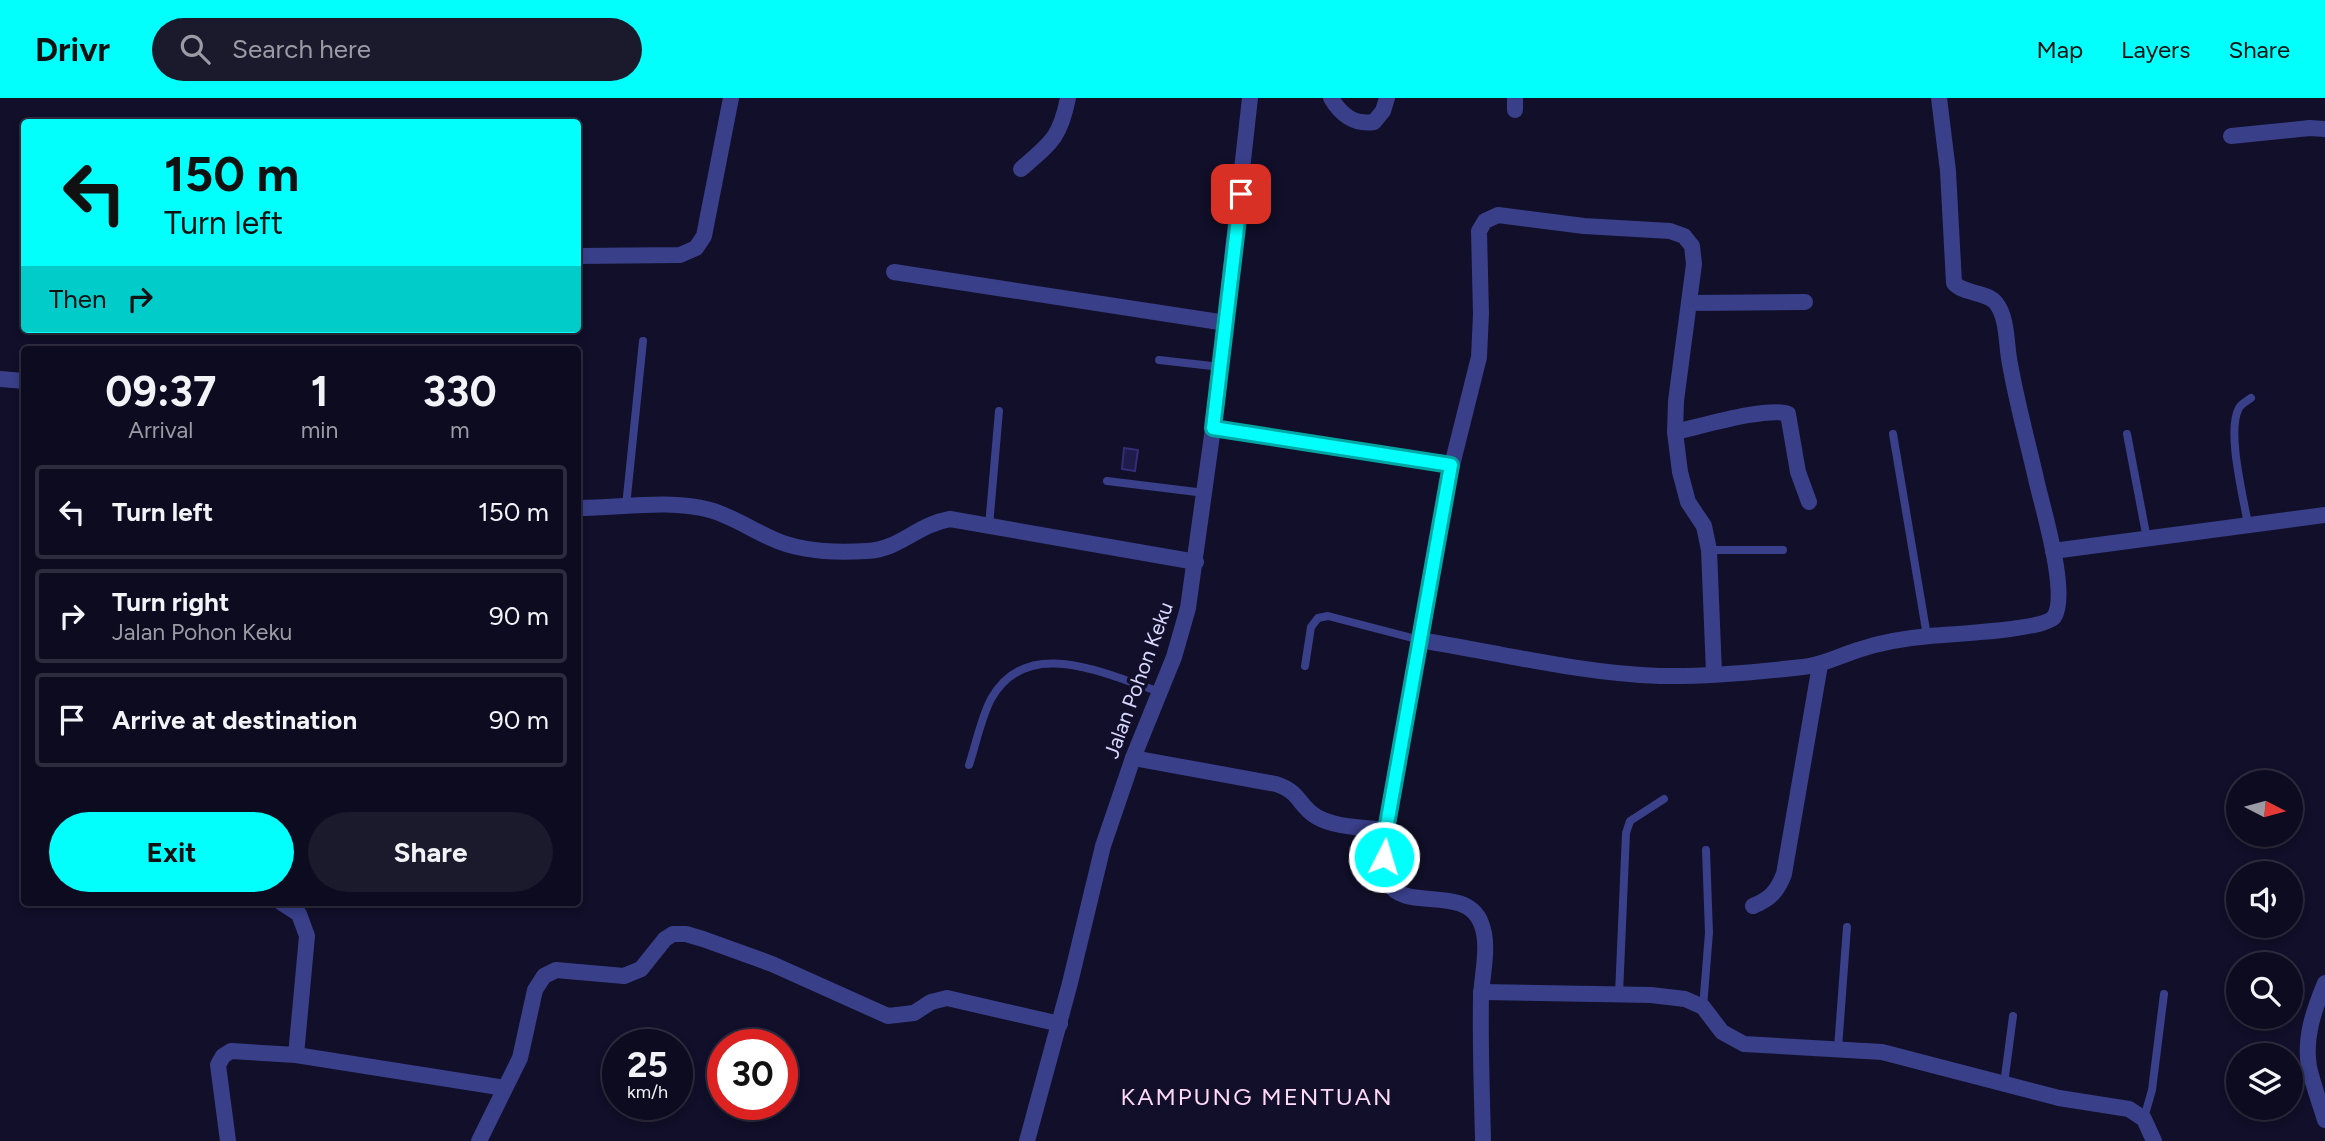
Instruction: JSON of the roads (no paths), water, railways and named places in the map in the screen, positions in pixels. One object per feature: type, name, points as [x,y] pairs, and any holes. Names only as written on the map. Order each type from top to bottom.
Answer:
[{"type":"street","points":[[581,256],[680,255],[696,248],[704,236],[731,98]]},
{"type":"street","points":[[1021,169],[1053,142],[1062,127],[1068,98]]},
{"type":"street","name":"Jalan Pohon Keku","points":[[1027,1141],[1060,1024],[1102,846],[1133,758],[1161,692],[1188,608],[1226,323],[1250,98]]},
{"type":"street","points":[[1332,98],[1348,119],[1364,124],[1374,122],[1383,111],[1387,98]]},
{"type":"street","points":[[1420,640],[1521,658],[1659,676],[1820,665],[1858,650],[1927,636],[2047,622],[2053,618],[2058,608],[2053,551],[1998,305],[1990,298],[1960,289],[1954,283],[1948,171],[1940,98]]},
{"type":"street","points":[[2231,136],[2310,128],[2325,129]]},
{"type":"street","points":[[1483,1141],[1482,992],[1485,937],[1480,920],[1473,910],[1461,903],[1402,894],[1393,890],[1387,880],[1384,857],[1386,830],[1451,465],[1479,357],[1479,231],[1485,221],[1497,215],[1584,226],[1670,231],[1685,236],[1692,246],[1694,264],[1675,401],[1675,432],[1680,472],[1688,502],[1704,526],[1709,550],[1714,673]]},
{"type":"street","points":[[894,271],[1226,323]]},
{"type":"street","points":[[1689,303],[1805,302]]},
{"type":"street","points":[[0,379],[21,381]]},
{"type":"street","points":[[1675,432],[1762,413],[1780,411],[1788,414],[1798,472],[1809,502]]},
{"type":"street","points":[[1213,428],[1451,465]]},
{"type":"street","points":[[581,508],[668,504],[710,510],[775,540],[827,551],[868,551],[890,547],[925,525],[950,519],[1196,562]]},
{"type":"street","points":[[2053,551],[2325,515]]},
{"type":"street","points":[[1753,906],[1769,900],[1779,889],[1784,874],[1820,665]]},
{"type":"street","points":[[1133,758],[1276,784],[1290,789],[1307,810],[1318,818],[1331,823],[1386,830]]},
{"type":"street","points":[[287,906],[299,914],[307,936],[296,1055]]},
{"type":"street","points":[[480,1141],[520,1058],[535,990],[544,976],[556,970],[624,976],[641,969],[665,939],[673,934],[686,934],[703,939],[772,964],[888,1016],[914,1013],[947,998],[1060,1024]]},
{"type":"street","points":[[2325,983],[2309,1028],[2308,1048],[2309,1068],[2325,1120]]},
{"type":"street","points":[[1482,992],[1619,994],[1685,999],[1703,1007],[1722,1032],[1744,1044],[1882,1052],[2059,1098],[2129,1109],[2144,1119],[2154,1141]]},
{"type":"street","points":[[228,1141],[218,1065],[223,1056],[232,1051],[296,1055],[505,1088]]},
{"type":"lane","points":[[626,506],[643,341]]},
{"type":"lane","points":[[1159,360],[1220,367]]},
{"type":"lane","points":[[2248,525],[2235,436],[2235,418],[2239,406],[2251,398]]},
{"type":"lane","points":[[989,526],[999,411]]},
{"type":"lane","points":[[1893,433],[1927,636]]},
{"type":"lane","points":[[2127,434],[2147,539]]},
{"type":"lane","points":[[1107,481],[1205,493]]},
{"type":"lane","points":[[1709,550],[1783,550]]},
{"type":"lane","points":[[1305,666],[1311,627],[1318,618],[1328,616],[1420,640]]},
{"type":"lane","points":[[969,765],[990,701],[1000,686],[1019,672],[1040,662],[1063,662],[1161,692]]},
{"type":"lane","points":[[1619,994],[1626,833],[1630,821],[1664,799]]},
{"type":"lane","points":[[1703,1007],[1709,933],[1706,850]]},
{"type":"lane","points":[[1838,1048],[1847,927]]},
{"type":"lane","points":[[2144,1119],[2152,1090],[2164,994]]},
{"type":"lane","points":[[2004,1084],[2013,1016]]},
{"type":"district","name":"KAMPUNG MENTUAN","points":[[1257,1096]]}]
